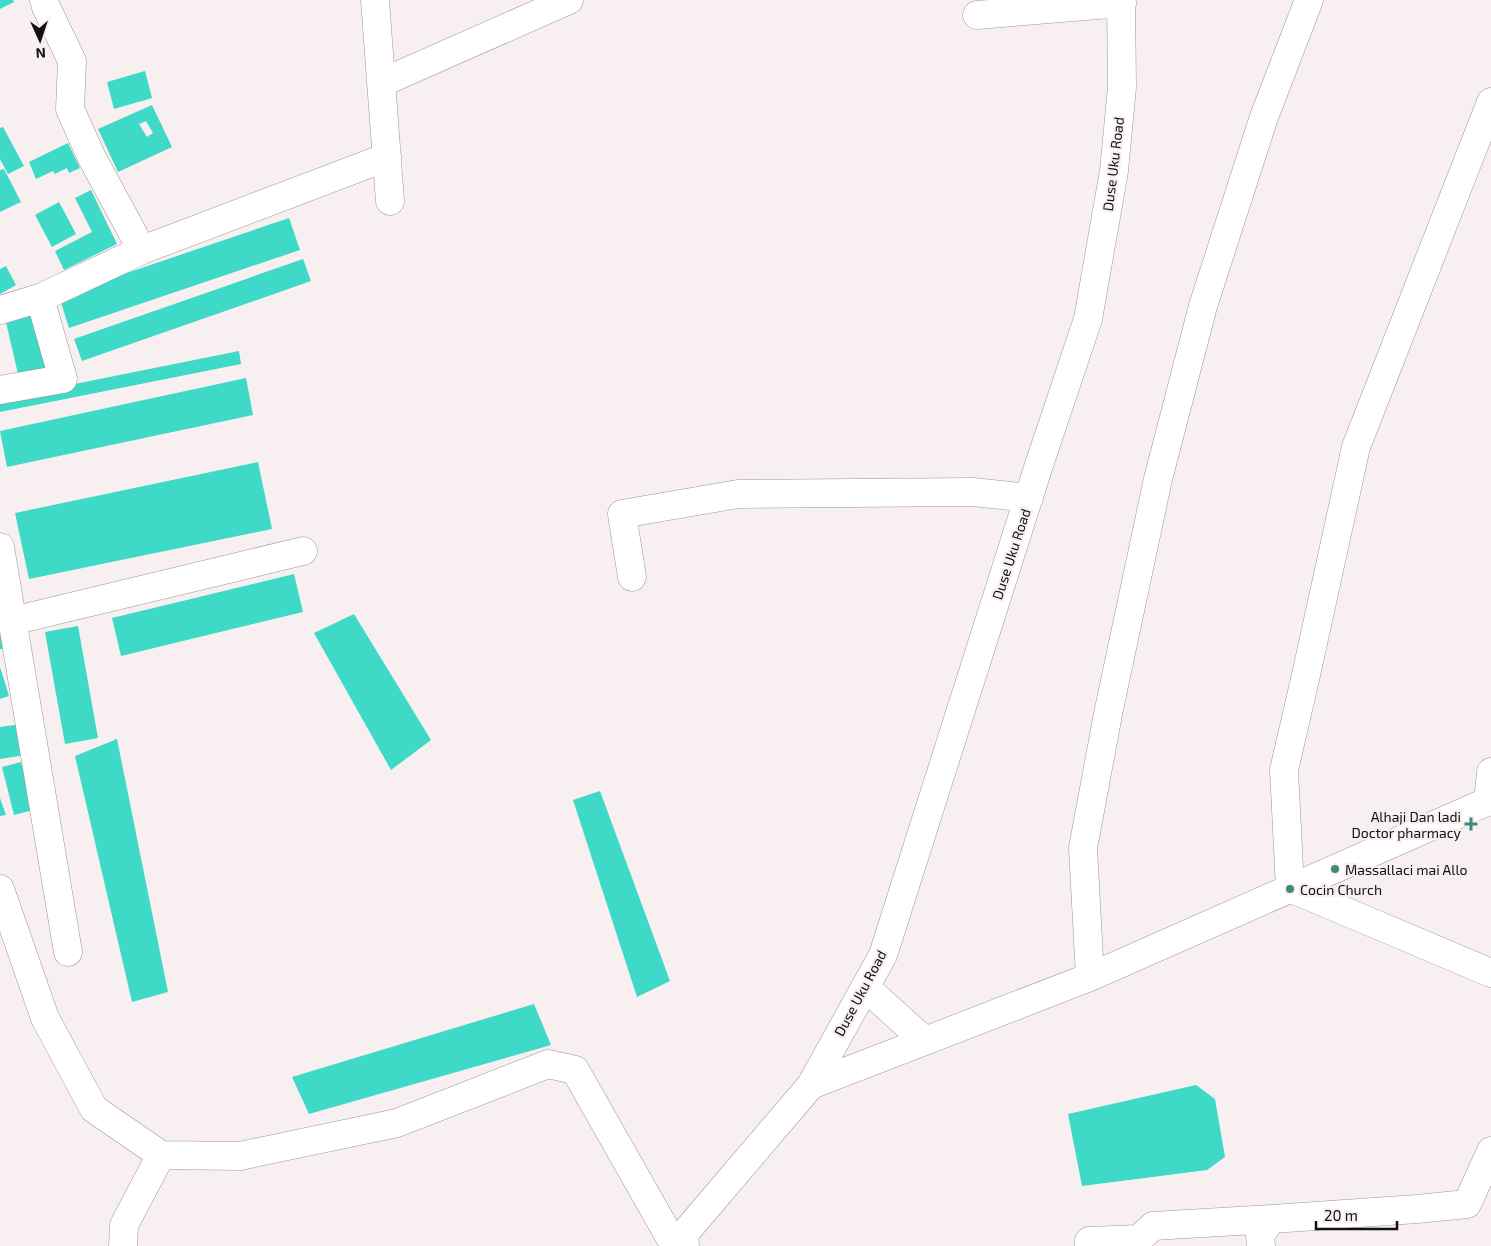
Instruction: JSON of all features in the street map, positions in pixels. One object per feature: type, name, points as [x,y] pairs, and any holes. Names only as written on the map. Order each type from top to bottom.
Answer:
[{"type":"street","points":[[44,0],[72,61],[70,109],[92,158],[142,250]]},
{"type":"street","points":[[375,0],[390,201]]},
{"type":"street","points":[[381,83],[569,0]]},
{"type":"street","points":[[1090,977],[1083,848],[1109,709],[1158,479],[1203,306],[1264,117],[1309,0]]},
{"type":"street","points":[[978,15],[1122,2]]},
{"type":"street","name":"Duse Uku Road","points":[[676,1242],[811,1085],[883,955],[1088,319],[1114,171],[1122,87],[1122,2]]},
{"type":"street","points":[[1290,888],[1284,770],[1356,446],[1491,102]]},
{"type":"street","points":[[0,310],[40,298],[142,250],[387,157]]},
{"type":"street","points":[[0,390],[63,378],[40,298]]},
{"type":"street","points":[[632,577],[622,514],[738,494],[973,492],[1029,498]]},
{"type":"street","points":[[0,547],[68,952]]},
{"type":"street","points":[[12,620],[303,551]]},
{"type":"street","points":[[811,1085],[1090,977],[1490,801],[1491,772]]},
{"type":"street","points":[[1290,888],[1491,973]]},
{"type":"street","points":[[0,889],[45,1018],[94,1109],[161,1155],[240,1156],[397,1123],[548,1064],[574,1070],[676,1242]]},
{"type":"street","points":[[865,987],[925,1041]]},
{"type":"street","points":[[1089,1246],[1089,1241],[1138,1239],[1153,1226],[1467,1204],[1491,1151]]},
{"type":"street","points":[[123,1246],[124,1225],[161,1155]]},
{"type":"street","points":[[1261,1246],[1260,1235],[1272,1219]]},
{"type":"building","points":[[0,0],[13,0],[14,2],[0,9]]},
{"type":"building","points":[[145,71],[152,98],[114,109],[107,82]]},
{"type":"building","points":[[152,105],[172,147],[118,172],[98,129]],"holes":[[[146,121],[153,133],[147,137],[139,124]]]},
{"type":"building","points":[[3,127],[24,166],[8,174],[0,159],[0,128]]},
{"type":"building","points":[[68,143],[80,168],[69,173],[67,168],[55,174],[53,171],[36,179],[29,162]]},
{"type":"building","points":[[4,169],[21,202],[0,212],[0,170]]},
{"type":"building","points":[[91,190],[117,244],[64,270],[55,251],[92,232],[75,198]]},
{"type":"building","points":[[59,202],[76,234],[52,247],[35,215]]},
{"type":"building","points":[[289,218],[300,250],[69,328],[59,296]]},
{"type":"building","points":[[303,259],[311,281],[82,361],[74,339]]},
{"type":"building","points":[[6,266],[16,285],[0,294],[0,269]]},
{"type":"building","points":[[35,311],[48,367],[18,374],[5,318]]},
{"type":"building","points":[[239,351],[241,364],[0,412],[0,399]]},
{"type":"building","points":[[246,378],[253,415],[7,467],[0,431]]},
{"type":"building","points":[[258,462],[272,529],[29,579],[15,513]]},
{"type":"building","points":[[294,574],[303,612],[121,656],[112,618]]},
{"type":"building","points":[[354,614],[431,740],[391,770],[314,633]]},
{"type":"building","points":[[78,626],[98,738],[65,744],[45,632]]},
{"type":"building","points":[[0,628],[3,649],[0,649]]},
{"type":"building","points":[[0,667],[9,696],[0,699]]},
{"type":"building","points":[[21,724],[26,755],[0,759],[0,727]]},
{"type":"building","points":[[117,739],[168,992],[132,1002],[75,756]]},
{"type":"building","points":[[21,762],[33,810],[14,815],[2,767]]},
{"type":"building","points":[[600,791],[670,981],[637,997],[573,800]]},
{"type":"building","points":[[0,798],[6,815],[0,816]]},
{"type":"building","points":[[534,1004],[551,1045],[309,1114],[292,1077]]},
{"type":"building","points":[[1196,1085],[1215,1099],[1225,1157],[1207,1170],[1082,1186],[1068,1114]]},
{"type":"place","name":"Alhaji Dan ladi Doctor pharmacy","points":[[1471,824]]},
{"type":"place","name":"Massallaci mai Allo","points":[[1335,869]]},
{"type":"place","name":"Cocin Church","points":[[1290,889]]}]
